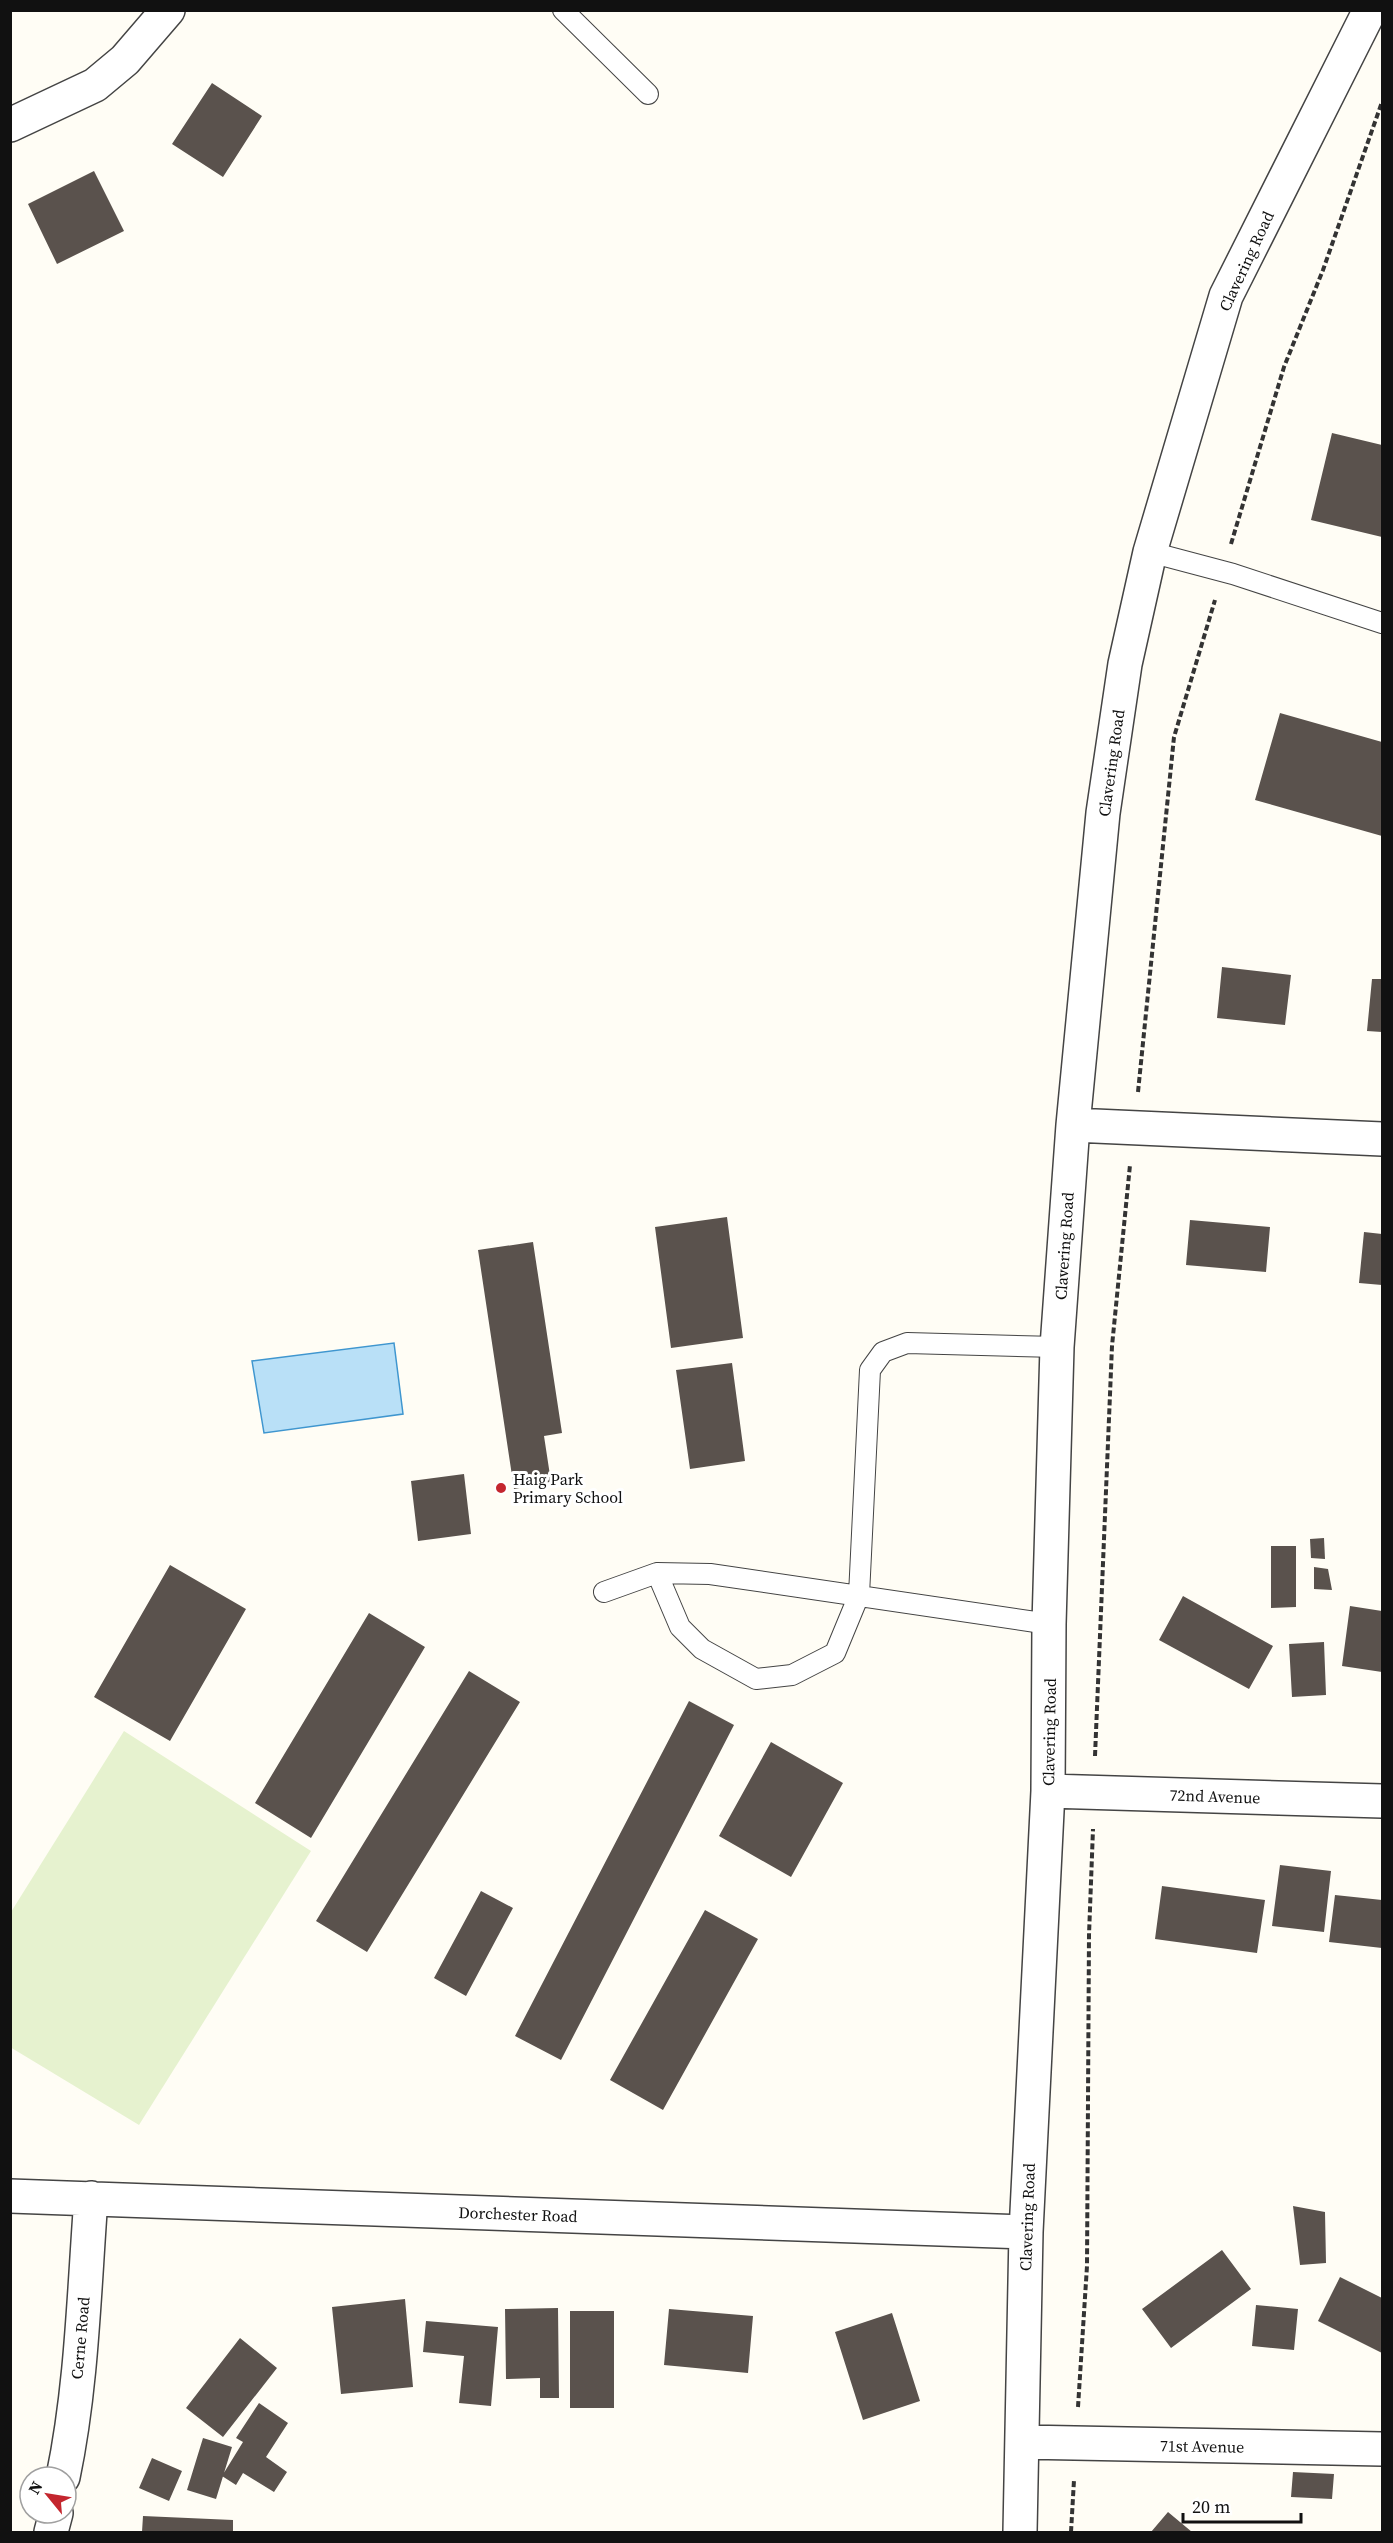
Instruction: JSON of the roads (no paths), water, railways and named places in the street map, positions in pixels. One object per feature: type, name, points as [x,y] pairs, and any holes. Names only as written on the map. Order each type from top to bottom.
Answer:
[{"type":"street","points":[[10,125],[95,85],[125,60],[168,10]]},
{"type":"street","name":"Clavering Road","points":[[1020,2532],[1026,2232],[1048,1791],[1057,1347],[1073,1125],[1103,813],[1125,664],[1150,552],[1226,296],[1370,10]]},
{"type":"street","points":[[1073,1125],[1383,1139]]},
{"type":"street","name":"72nd Avenue","points":[[1048,1791],[1383,1801]]},
{"type":"street","name":"Dorchester Road","points":[[10,2196],[1026,2232]]},
{"type":"street","name":"Cerne Road","points":[[66,2465],[71,2442],[78,2369],[91,2199]]},
{"type":"street","name":"71st Avenue","points":[[1023,2442],[1383,2449]]},
{"type":"lane","points":[[563,10],[648,94]]},
{"type":"lane","points":[[1150,552],[1223,572],[1383,623]]},
{"type":"lane","points":[[657,1573],[680,1627],[702,1649],[756,1679],[792,1675],[835,1653],[859,1595],[870,1370],[883,1352],[908,1343],[1057,1347]]},
{"type":"lane","points":[[604,1592],[657,1573],[710,1574],[1050,1624]]},
{"type":"water","points":[[394,1343],[403,1414],[264,1433],[252,1361]]},
{"type":"place","name":"Haig Park Primary School","points":[[501,1488]]}]
